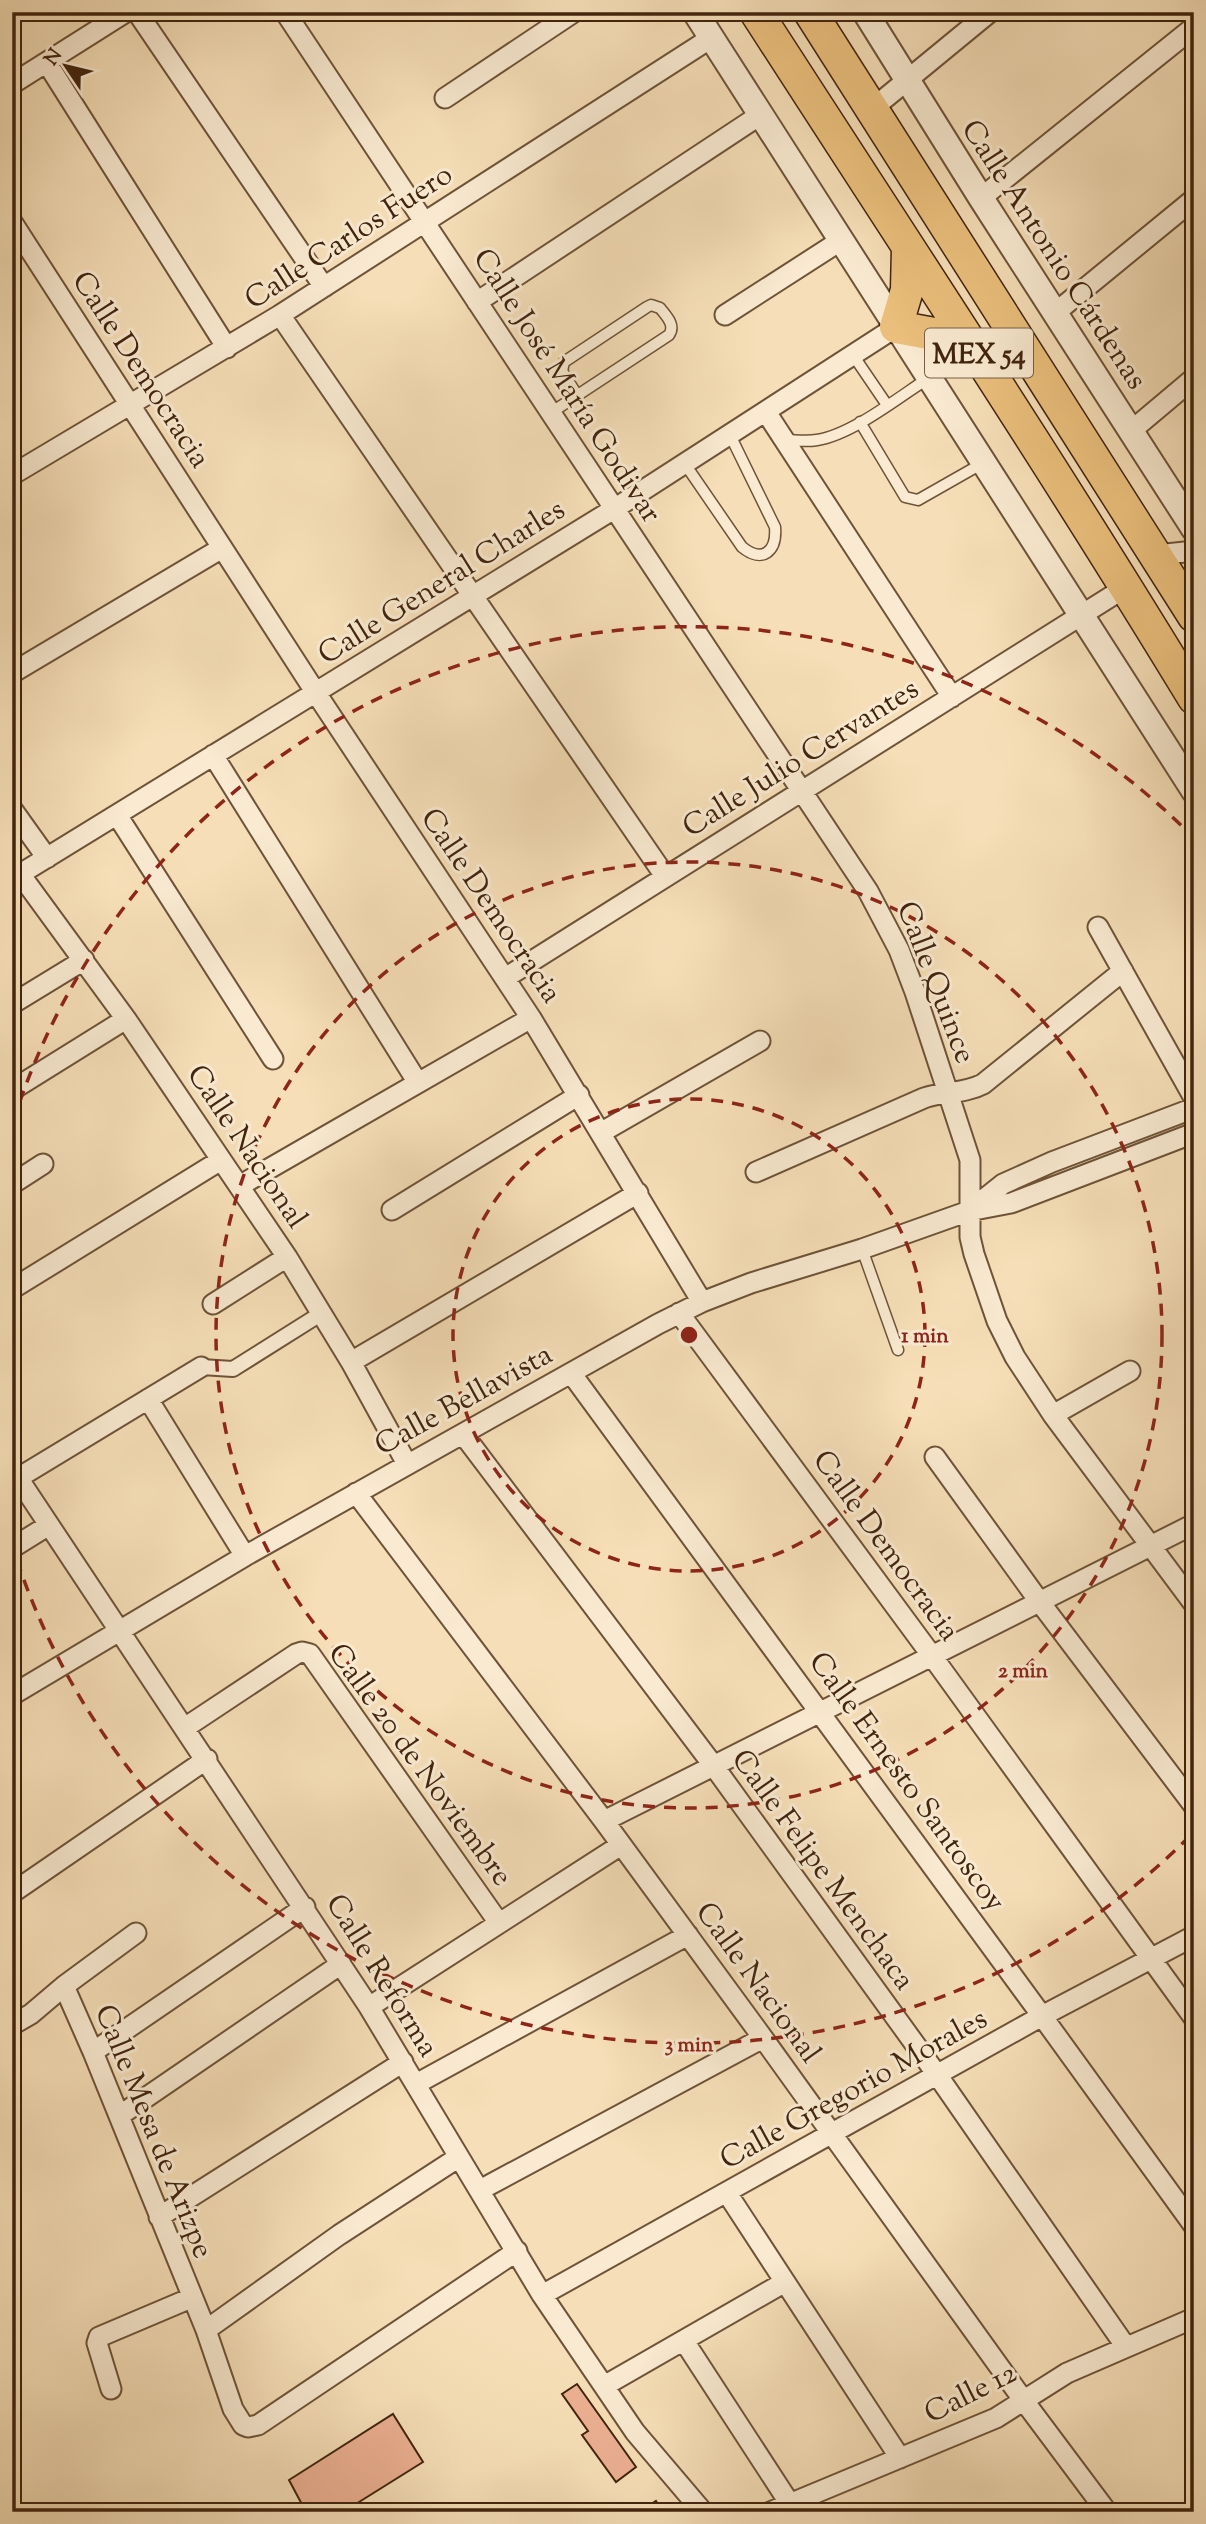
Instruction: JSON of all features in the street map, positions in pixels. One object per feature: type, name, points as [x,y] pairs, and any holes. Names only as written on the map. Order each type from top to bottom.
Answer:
[{"type":"main road","name":"MEX 54","points":[[756,12],[977,350],[1194,698]]},
{"type":"main road","name":"MEX 54","points":[[810,12],[1194,616]]},
{"type":"main road","points":[[817,107],[863,96]]},
{"type":"main road","points":[[856,164],[892,141]]},
{"type":"main road","points":[[908,248],[907,290],[896,327],[934,334],[977,350]]},
{"type":"street","points":[[12,84],[126,12]]},
{"type":"street","points":[[137,12],[324,287]]},
{"type":"street","name":"Calle José María Godivar","points":[[285,12],[552,412],[800,792]]},
{"type":"street","points":[[445,98],[574,12]]},
{"type":"street","points":[[695,12],[1194,791]]},
{"type":"street","name":"Calle Antonio Cárdenas","points":[[865,12],[1194,529]]},
{"type":"street","points":[[863,96],[908,80],[990,12]]},
{"type":"street","points":[[981,198],[1194,27]]},
{"type":"street","name":"Calle Carlos Fuero","points":[[12,475],[280,315],[711,37]]},
{"type":"street","points":[[47,62],[227,348]]},
{"type":"street","points":[[477,302],[760,115]]},
{"type":"street","points":[[1055,313],[1194,199]]},
{"type":"street","name":"Calle Democracia","points":[[12,222],[316,694],[531,1017],[702,1302]]},
{"type":"street","points":[[725,315],[840,241]]},
{"type":"street","points":[[280,315],[665,876]]},
{"type":"street","name":"Calle General Charles","points":[[16,877],[614,509],[896,327]]},
{"type":"street","points":[[1131,431],[1194,378]]},
{"type":"street","points":[[766,412],[952,696]]},
{"type":"street","points":[[12,673],[222,548]]},
{"type":"street","points":[[1157,555],[1194,551]]},
{"type":"street","name":"Calle Julio Cervantes","points":[[505,978],[1126,587]]},
{"type":"street","points":[[213,755],[418,1083]]},
{"type":"street","name":"Calle Quince","points":[[800,792],[885,920],[915,992],[970,1160],[972,1176],[969,1211],[974,1254],[997,1321],[1015,1357],[1053,1415],[1194,1604]]},
{"type":"street","points":[[12,809],[47,858]]},
{"type":"street","points":[[117,816],[273,1059]]},
{"type":"street","name":"Calle Nacional","points":[[16,877],[84,960],[287,1257],[351,1362],[407,1464]]},
{"type":"street","points":[[1098,927],[1194,1098]]},
{"type":"street","points":[[12,1004],[84,960]]},
{"type":"street","points":[[756,1172],[924,1098],[971,1090],[983,1084],[1123,971]]},
{"type":"street","points":[[239,1186],[531,1017]]},
{"type":"street","points":[[12,1090],[125,1019]]},
{"type":"street","points":[[602,1132],[760,1041]]},
{"type":"street","points":[[392,1210],[579,1095]]},
{"type":"street","name":"Calle Bellavista","points":[[969,1211],[1003,1184],[1040,1167],[1194,1108]]},
{"type":"street","name":"Calle Bellavista","points":[[12,1695],[245,1556],[702,1302],[751,1283],[862,1249],[969,1211],[1011,1203],[1194,1133]]},
{"type":"street","points":[[12,1289],[222,1160]]},
{"type":"street","points":[[12,1184],[43,1164]]},
{"type":"street","points":[[351,1362],[638,1193]]},
{"type":"street","points":[[213,1304],[287,1257]]},
{"type":"street","points":[[15,1473],[201,1367],[233,1369],[322,1312]]},
{"type":"street","name":"Calle Democracia","points":[[679,1313],[1194,2018]]},
{"type":"street","points":[[1053,1415],[1130,1371]]},
{"type":"street","name":"Calle Ernesto Santoscoy","points":[[571,1373],[1194,2226]]},
{"type":"street","points":[[148,1399],[245,1556]]},
{"type":"street","name":"Calle Felipe Menchaca","points":[[463,1434],[713,1765],[938,2076],[1126,2347]]},
{"type":"street","points":[[935,1457],[1194,1806]]},
{"type":"street","name":"Calle Reforma","points":[[15,1473],[186,1727],[369,2007],[542,2295],[635,2432],[703,2512]]},
{"type":"street","name":"Calle Nacional","points":[[356,1493],[604,1821],[1107,2512]]},
{"type":"street","points":[[604,1821],[1194,1524]]},
{"type":"street","points":[[12,1548],[49,1525]]},
{"type":"street","name":"Calle 20 de Noviembre","points":[[186,1727],[296,1654],[302,1651],[310,1654],[499,1923]]},
{"type":"street","points":[[12,1893],[207,1759]]},
{"type":"street","points":[[369,2007],[621,1845]]},
{"type":"street","points":[[93,2052],[304,1907]]},
{"type":"street","points":[[12,2025],[31,2014],[136,1933]]},
{"type":"street","points":[[416,2084],[688,1936]]},
{"type":"street","name":"Calle Gregorio Morales","points":[[542,2295],[1042,2016],[1194,1936]]},
{"type":"street","points":[[120,2116],[341,1964]]},
{"type":"street","name":"Calle Mesa de Arizpe","points":[[64,1986],[120,2116],[206,2330],[233,2409],[240,2421],[248,2427],[258,2425],[517,2251]]},
{"type":"street","points":[[480,2190],[763,2038]]},
{"type":"street","points":[[159,2217],[403,2062]]},
{"type":"street","points":[[206,2330],[339,2235],[459,2157]]},
{"type":"street","points":[[727,2193],[900,2459]]},
{"type":"street","points":[[604,2386],[785,2281]]},
{"type":"street","name":"Calle Mesa de Arizpe","points":[[111,2389],[97,2343],[99,2337],[191,2298]]},
{"type":"street","name":"Calle 12","points":[[770,2512],[996,2418],[1067,2373],[1194,2318]]},
{"type":"street","points":[[684,2341],[790,2504]]},
{"type":"lane","points":[[552,412],[669,334],[671,323],[660,308],[647,307],[564,362],[562,371],[577,395]]},
{"type":"lane","points":[[853,355],[887,405]]},
{"type":"lane","points":[[784,439],[818,440],[860,422],[929,378]]},
{"type":"lane","points":[[860,422],[909,500],[918,500],[983,463]]},
{"type":"lane","points":[[685,464],[742,547],[754,554],[764,554],[772,548],[776,537],[775,527],[730,435]]},
{"type":"lane","points":[[862,1249],[898,1350]]},
{"type":"building","points":[[577,2384],[636,2467],[616,2482],[582,2435],[588,2431],[562,2394]]},
{"type":"building","points":[[393,2414],[423,2462],[343,2512],[306,2512],[289,2480]]},
{"type":"building","points":[[656,2501],[663,2512],[639,2512]]}]
